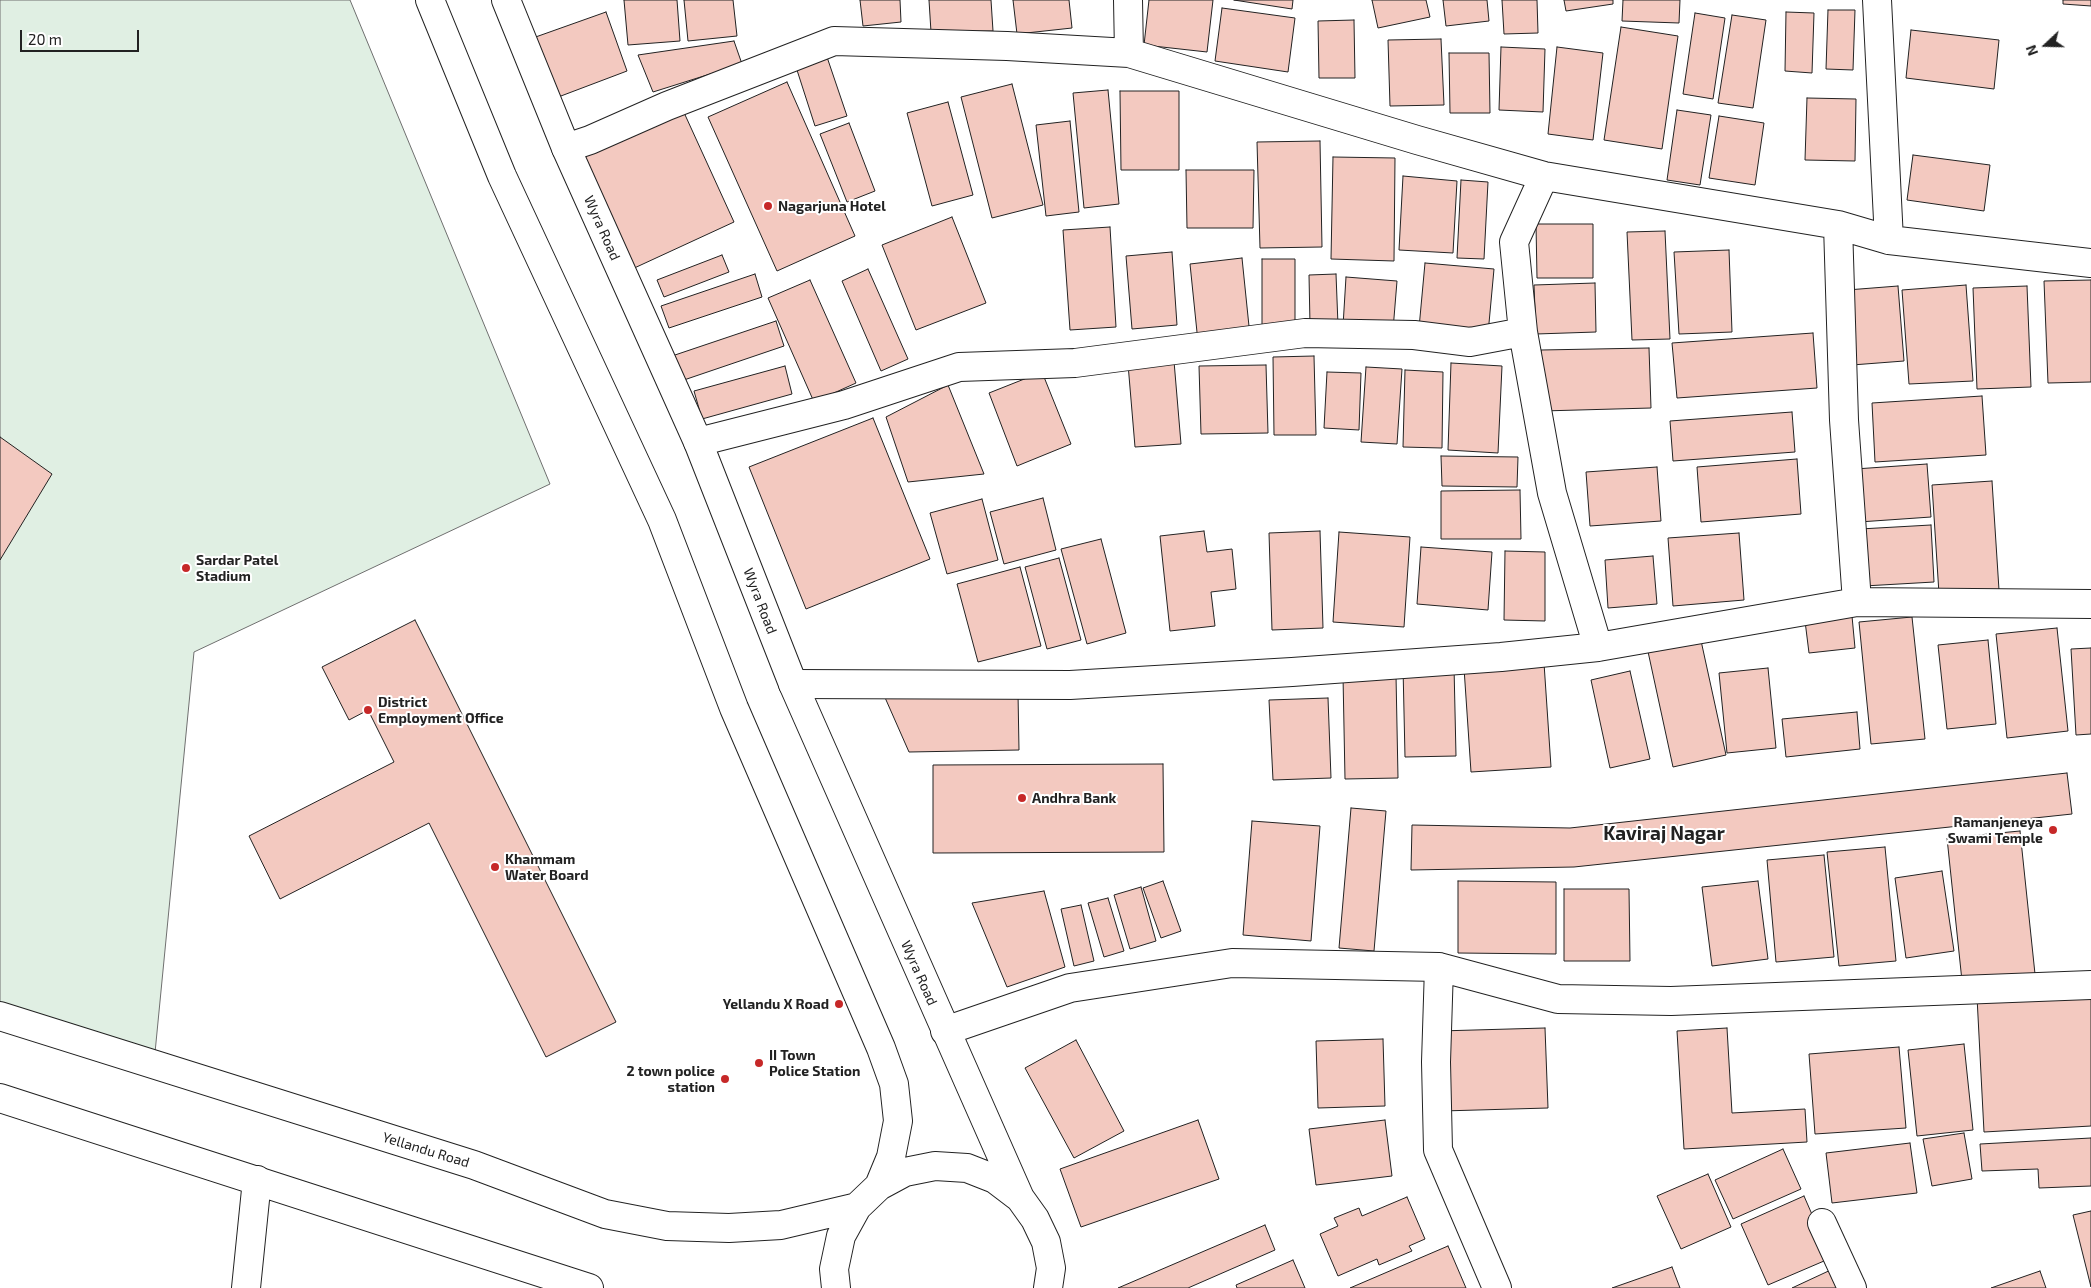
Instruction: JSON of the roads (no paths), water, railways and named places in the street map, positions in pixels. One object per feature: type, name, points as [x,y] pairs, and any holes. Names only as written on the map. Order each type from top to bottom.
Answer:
[{"type":"street","name":"Wyra Road","points":[[430,0],[502,176],[662,520],[734,708],[881,1048],[894,1084],[898,1121],[891,1157],[879,1186]]},
{"type":"street","name":"Wyra Road","points":[[506,0],[566,148],[698,442],[793,684],[1020,1198],[1035,1219],[1046,1242],[1053,1281]]},
{"type":"street","points":[[1128,0],[1128,53]]},
{"type":"street","points":[[1877,0],[1889,240]]},
{"type":"street","points":[[566,148],[590,140],[667,106],[834,41],[1008,46],[1128,53],[1544,176],[1838,225],[1889,240],[2091,263]]},
{"type":"street","points":[[1544,176],[1514,242],[1522,332],[1552,493],[1598,647]]},
{"type":"street","points":[[1838,225],[1844,420],[1857,602]]},
{"type":"street","points":[[698,442],[844,405],[959,367],[1074,363],[1305,333],[1414,335],[1470,342],[1522,332]]},
{"type":"street","points":[[793,684],[1070,685],[1302,672],[1502,657],[1598,647],[1857,602],[2091,604]]},
{"type":"street","points":[[945,1031],[1070,988],[1232,963],[1439,966],[1558,999],[1671,1000],[2091,985]]},
{"type":"street","points":[[1439,966],[1436,1062],[1438,1150],[1497,1288]]},
{"type":"street","name":"Yellandu Road","points":[[0,1016],[474,1165],[605,1214],[667,1226],[729,1228],[781,1225],[857,1207]]},
{"type":"street","points":[[0,1098],[589,1288]]},
{"type":"street","name":"Wyra Road","points":[[836,1288],[834,1269],[841,1236],[857,1207],[879,1186],[906,1172],[935,1166],[966,1168],[996,1179],[1020,1198]]},
{"type":"street","points":[[246,1288],[257,1180]]},
{"type":"street","points":[[1822,1223],[1852,1288]]},
{"type":"place","name":"Nagarjuna Hotel","points":[[768,206]]},
{"type":"place","name":"Sardar Patel Stadium","points":[[186,568]]},
{"type":"place","name":"District Employment Office","points":[[368,710]]},
{"type":"place","name":"Andhra Bank","points":[[1022,798]]},
{"type":"place","name":"Ramanjeneya Swami Temple","points":[[2053,830]]},
{"type":"place","name":"Khammam Water Board","points":[[495,867]]},
{"type":"place","name":"Yellandu X Road","points":[[839,1004]]},
{"type":"place","name":"II Town Police Station","points":[[759,1063]]},
{"type":"place","name":"2 town police station","points":[[725,1079]]},
{"type":"district","name":"Kaviraj Nagar","points":[[1664,834]]}]
